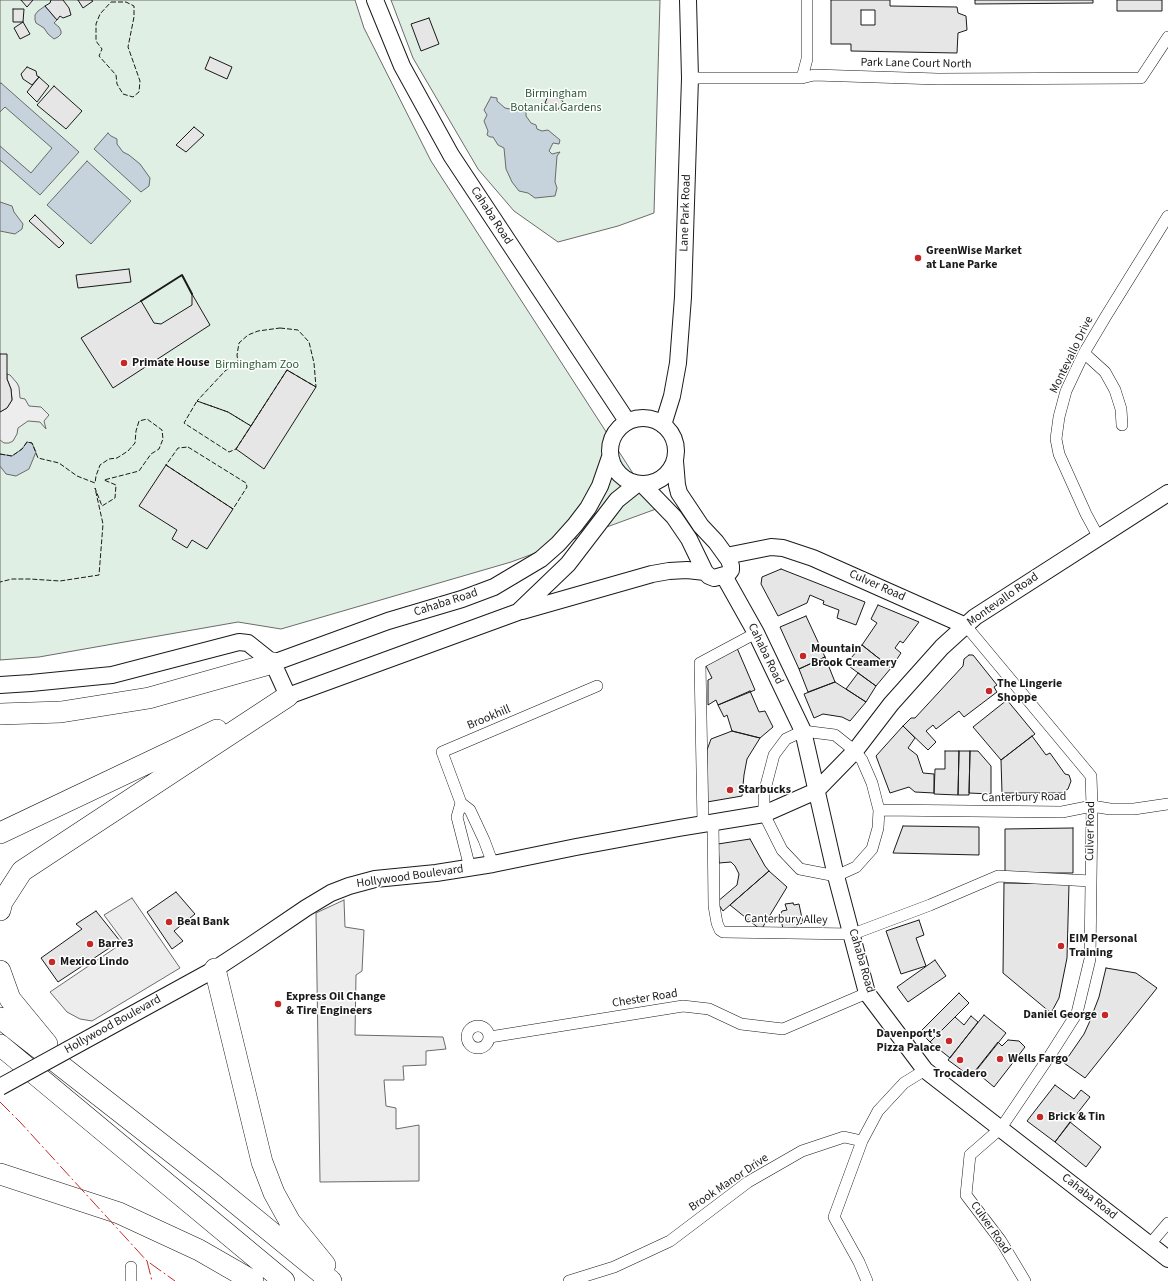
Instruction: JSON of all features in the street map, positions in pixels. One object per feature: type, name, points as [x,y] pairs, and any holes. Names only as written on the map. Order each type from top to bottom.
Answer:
[{"type":"highway","points":[[0,714],[61,712],[149,698],[273,663]]},
{"type":"highway","points":[[0,833],[288,696]]},
{"type":"highway","points":[[0,910],[2,902],[22,871],[288,696]]},
{"type":"highway","points":[[215,969],[262,1162],[274,1193],[290,1222],[338,1281]]},
{"type":"highway","points":[[0,971],[10,999],[74,1077]]},
{"type":"highway","points":[[0,1018],[212,1184],[331,1281]]},
{"type":"highway","points":[[0,1045],[284,1281]]},
{"type":"highway","points":[[0,1174],[119,1213],[199,1250],[253,1281]]},
{"type":"street","name":"Cahaba Road","points":[[273,663],[388,621],[462,599],[494,587],[541,559],[558,544],[588,508],[600,486],[610,457],[611,442],[614,434],[627,421],[451,155],[402,66],[375,0]]},
{"type":"street","name":"Lane Park Road","points":[[663,425],[672,396],[678,363],[683,290],[690,78],[688,0]]},
{"type":"street","points":[[802,78],[807,59],[808,0]]},
{"type":"street","name":"Park Lane Court North","points":[[690,78],[802,78],[814,75],[938,79],[1141,78],[1168,37]]},
{"type":"street","name":"Montevallo Drive","points":[[1099,538],[1086,514],[1059,454],[1056,439],[1059,417],[1066,391],[1084,353],[1168,216]]},
{"type":"street","points":[[1084,353],[1105,372],[1115,390],[1121,409],[1122,425]]},
{"type":"street","points":[[627,421],[648,418],[663,425],[671,434],[676,445],[675,461],[679,493],[701,526],[716,542],[726,556],[732,566],[731,570],[724,576],[714,578],[710,576],[706,572],[689,539],[674,517],[640,484]]},
{"type":"street","points":[[610,457],[612,465],[617,472],[626,480],[640,484],[653,483],[660,480],[669,471],[675,461]]},
{"type":"street","points":[[518,612],[568,564],[617,500],[640,484]]},
{"type":"street","name":"Montevallo Road","points":[[816,791],[855,751],[891,704],[942,647],[975,617],[1168,493]]},
{"type":"street","name":"Culver Road","points":[[726,556],[771,547],[783,548],[813,558],[966,626],[1091,776],[1090,959],[1077,1014],[1001,1128],[970,1155],[966,1195],[1001,1241],[1025,1281]]},
{"type":"street","points":[[0,684],[112,675],[239,642],[248,643],[273,663],[288,696],[518,612],[652,574],[675,571],[706,572]]},
{"type":"street","name":"Cahaba Road","points":[[724,576],[756,633],[803,731],[836,876],[853,934],[867,993],[925,1070],[1168,1259]]},
{"type":"street","name":"Canterbury Alley","points":[[756,633],[700,663],[708,823],[714,906],[717,923],[720,930],[723,932],[853,934],[930,905],[998,876],[1091,880]]},
{"type":"street","name":"Brookhill","points":[[493,864],[470,810],[461,803],[442,752],[597,686]]},
{"type":"street","points":[[803,731],[835,735],[855,751],[862,760],[872,783],[879,810],[878,828],[872,849],[856,868],[836,876],[800,869],[782,850],[764,814],[764,793],[774,755],[786,739],[803,731]]},
{"type":"street","name":"Hollywood Boulevard","points":[[0,1088],[215,969],[306,908],[331,893],[349,886],[375,879],[470,868],[679,828],[764,814],[816,791]]},
{"type":"street","name":"Brookhill","points":[[461,803],[457,817],[470,868]]},
{"type":"street","name":"Canterbury Road","points":[[879,810],[1062,812],[1092,806],[1110,809],[1134,809],[1168,804]]},
{"type":"street","name":"Chester Road","points":[[490,1038],[683,1006],[709,1009],[741,1024],[783,1029],[867,993]]},
{"type":"street","points":[[867,1281],[859,1262],[834,1217],[862,1141],[878,1111],[904,1083],[925,1070]]},
{"type":"street","name":"Brook Manor Drive","points":[[570,1281],[614,1267],[670,1240],[748,1182],[802,1151],[844,1137],[862,1141]]},
{"type":"street","points":[[1150,1244],[1168,1223]]},
{"type":"street","points":[[131,1267],[131,1281]]},
{"type":"green space","name":"Birmingham Zoo","points":[[0,0],[355,0],[364,28],[431,161],[656,509],[511,562],[281,629],[238,622],[39,657],[0,660]]},
{"type":"green space","name":"Birmingham Botanical Gardens","points":[[391,0],[660,0],[654,213],[618,226],[558,242],[514,211],[478,169],[413,58]]},
{"type":"shaded area","points":[[45,6],[57,20],[54,23],[61,31],[61,34],[54,39],[44,28],[36,23],[35,20],[35,15]]},
{"type":"shaded area","points":[[1,83],[79,152],[40,195],[0,160],[0,146],[31,173],[52,148],[5,107],[0,112]]},
{"type":"shaded area","points":[[491,97],[497,98],[497,101],[505,108],[510,109],[514,105],[522,105],[526,112],[526,116],[531,123],[536,125],[537,129],[542,131],[548,130],[560,140],[559,144],[553,143],[549,151],[552,154],[560,152],[557,156],[555,182],[557,188],[555,196],[535,198],[528,193],[519,191],[512,182],[506,169],[504,148],[498,145],[493,137],[487,135],[488,131],[484,121],[487,115],[484,110]]},
{"type":"shaded area","points":[[108,133],[117,139],[117,144],[123,152],[140,164],[150,178],[149,186],[141,192],[94,149]]},
{"type":"shaded area","points":[[87,161],[131,201],[91,244],[47,205]]},
{"type":"shaded area","points":[[0,202],[12,206],[14,212],[23,224],[22,229],[15,234],[0,231]]},
{"type":"shaded area","points":[[7,374],[10,375],[17,383],[20,398],[25,399],[29,406],[41,407],[49,415],[44,421],[46,429],[40,422],[28,421],[18,428],[17,434],[13,441],[4,443],[0,440],[0,412],[7,408],[12,400]]},
{"type":"shaded area","points":[[27,442],[32,443],[36,452],[29,469],[16,476],[6,474],[0,466],[0,454],[12,456],[22,449]]},
{"type":"shaded area","points":[[132,898],[180,968],[92,1021],[80,1019],[67,1012],[50,992],[124,942],[104,915]]},
{"type":"shaded area","points":[[344,900],[345,927],[364,930],[362,971],[356,975],[355,1035],[443,1037],[446,1049],[426,1051],[426,1065],[403,1066],[404,1080],[384,1080],[386,1106],[396,1108],[396,1129],[419,1125],[419,1181],[320,1182],[316,913]]},
{"type":"building","points":[[21,0],[33,0],[27,7]]},
{"type":"building","points":[[51,0],[63,0],[69,8],[71,15],[63,18],[60,16],[57,20],[45,6],[50,3]]},
{"type":"building","points":[[78,0],[91,0],[93,1],[83,8]]},
{"type":"building","points":[[831,0],[890,0],[890,6],[957,7],[958,13],[966,16],[967,30],[958,33],[957,53],[851,51],[851,44],[831,44]],"holes":[[[861,10],[875,10],[875,25],[861,25]]]},
{"type":"building","points":[[975,0],[1093,0],[1093,3],[975,4]]},
{"type":"building","points":[[1117,0],[1162,0],[1162,11],[1117,11]]},
{"type":"building","points":[[13,9],[24,9],[23,22],[13,22]]},
{"type":"building","points":[[429,18],[439,44],[421,51],[411,24]]},
{"type":"building","points":[[23,22],[30,34],[20,39],[14,28]]},
{"type":"building","points":[[210,57],[232,67],[227,79],[205,69]]},
{"type":"building","points":[[27,67],[36,71],[37,76],[39,77],[32,85],[23,79],[21,74]]},
{"type":"building","points":[[39,77],[49,86],[37,102],[27,92]]},
{"type":"building","points":[[54,86],[82,111],[66,129],[37,105]]},
{"type":"building","points":[[549,94],[563,101],[558,110],[545,103]]},
{"type":"building","points":[[194,127],[204,135],[186,152],[176,145]]},
{"type":"building","points":[[35,215],[64,243],[59,248],[29,221]]},
{"type":"building","points":[[129,269],[131,282],[78,288],[76,275]]},
{"type":"building","name":"Primate House","points":[[192,294],[210,325],[113,388],[81,338],[141,301],[154,323],[161,324],[192,305]]},
{"type":"building","points":[[0,354],[7,354],[7,379],[11,389],[12,400],[7,408],[0,412]]},
{"type":"building","points":[[287,370],[316,387],[264,469],[236,449]]},
{"type":"building","points":[[166,465],[233,509],[207,549],[192,540],[187,548],[172,539],[177,530],[139,506]]},
{"type":"building","points":[[781,569],[865,602],[856,625],[837,618],[839,610],[823,604],[824,601],[810,595],[807,603],[778,616],[761,584],[762,577]]},
{"type":"building","points":[[878,605],[919,622],[903,643],[900,641],[895,648],[901,653],[891,668],[862,645],[877,623],[871,619]]},
{"type":"building","points":[[806,616],[825,657],[799,669],[780,627]]},
{"type":"building","points":[[862,645],[891,668],[876,686],[846,664]]},
{"type":"building","points":[[737,648],[755,690],[718,705],[716,700],[708,705],[708,680],[712,678],[705,664]]},
{"type":"building","points":[[969,655],[973,655],[997,685],[994,687],[997,692],[964,717],[959,711],[936,729],[933,725],[926,731],[936,742],[928,750],[903,726],[911,718],[915,718],[963,666],[964,659]]},
{"type":"building","points":[[825,657],[835,682],[808,692],[799,669]]},
{"type":"building","points":[[858,673],[876,686],[866,702],[846,689]]},
{"type":"building","points":[[835,682],[866,702],[850,721],[842,717],[823,714],[814,718],[804,694]]},
{"type":"building","points":[[750,691],[759,712],[765,711],[773,727],[760,738],[732,731],[727,715],[724,717],[718,705]]},
{"type":"building","points":[[1007,700],[1035,734],[1001,760],[973,727]]},
{"type":"building","points":[[903,726],[915,738],[908,748],[917,755],[923,773],[934,774],[934,793],[915,792],[909,787],[890,793],[876,756]]},
{"type":"building","points":[[732,731],[760,738],[747,759],[742,796],[707,802],[707,750],[711,739]]},
{"type":"building","points":[[1032,736],[1046,755],[1050,753],[1065,774],[1069,775],[1071,781],[1068,789],[1062,793],[1002,793],[1001,760]]},
{"type":"building","points":[[945,751],[959,751],[958,795],[934,794],[935,769],[945,769]]},
{"type":"building","points":[[959,751],[970,751],[969,795],[958,795]]},
{"type":"building","points":[[970,751],[978,751],[991,766],[991,794],[969,793]]},
{"type":"building","points":[[903,826],[979,827],[979,855],[893,853]]},
{"type":"building","points":[[1073,828],[1073,873],[1005,873],[1005,829]]},
{"type":"building","points":[[750,839],[769,871],[723,911],[717,902],[737,885],[739,874],[731,862],[719,863],[718,844]]},
{"type":"building","points":[[769,871],[787,887],[761,930],[730,905]]},
{"type":"building","points":[[1004,883],[1069,884],[1067,958],[1059,998],[1051,1013],[1003,973]]},
{"type":"building","name":"Beal Bank","points":[[176,892],[195,914],[174,931],[183,941],[172,949],[147,912]]},
{"type":"building","points":[[793,903],[794,905],[799,904],[803,923],[796,925],[797,927],[783,929],[780,915],[782,911],[787,910],[785,904]]},
{"type":"building","points":[[96,911],[120,941],[58,982],[41,958],[82,929],[76,924]]},
{"type":"building","points":[[919,920],[924,935],[916,938],[926,966],[901,974],[886,931]]},
{"type":"building","points":[[935,960],[946,976],[908,1002],[897,987]]},
{"type":"building","points":[[1106,968],[1136,973],[1157,988],[1085,1078],[1064,1063],[1084,1034],[1089,1023],[1099,997]]},
{"type":"building","points":[[959,993],[969,1003],[930,1042],[920,1032]]},
{"type":"building","points":[[984,1015],[1006,1033],[971,1077],[948,1060]]},
{"type":"building","points":[[971,1016],[978,1022],[950,1058],[930,1042],[955,1017],[964,1025]]},
{"type":"building","name":"Wells Fargo","points":[[1008,1040],[1019,1041],[1025,1047],[994,1087],[975,1071],[998,1042],[1002,1046]]},
{"type":"building","points":[[1055,1085],[1074,1099],[1081,1090],[1090,1097],[1055,1142],[1027,1121]]},
{"type":"building","points":[[1070,1122],[1101,1147],[1086,1167],[1055,1142]]},
{"type":"fence","points":[[111,2],[126,2],[134,6],[134,17],[128,47],[140,81],[139,92],[133,97],[123,94],[117,84],[116,75],[99,56],[102,49],[96,41],[96,24],[100,14],[111,2]]},
{"type":"fence","points":[[280,328],[298,330],[309,342],[314,363],[316,387],[287,370],[251,426],[228,412],[197,401],[225,371],[238,362],[237,355],[239,343],[248,335],[258,331],[280,328]]},
{"type":"fence","points":[[197,401],[228,412],[251,426],[236,449],[229,452],[184,423],[197,401]]},
{"type":"fence","points":[[0,454],[12,456],[22,449],[27,442],[32,443],[38,458],[59,463],[77,476],[95,483],[100,465],[109,459],[117,458],[128,451],[135,443],[139,421],[147,419],[162,430],[163,439],[159,449],[151,454],[139,471],[104,480],[116,485],[115,498],[102,506],[95,488],[103,524],[99,575],[60,581],[12,579],[0,582]]},
{"type":"fence","points":[[188,447],[246,483],[247,487],[233,509],[166,465],[178,448],[188,447]]},
{"type":"wall","points":[[141,301],[182,275],[192,294]]},
{"type":"power","points":[[0,1102],[147,1261],[175,1281]]},
{"type":"power","points":[[147,1261],[152,1281]]},
{"type":"place","name":"GreenWise Market at Lane Parke","points":[[918,258]]},
{"type":"place","name":"Primate House","points":[[124,363]]},
{"type":"place","name":"Mountain Brook Creamery","points":[[803,656]]},
{"type":"place","name":"The Lingerie Shoppe","points":[[989,691]]},
{"type":"place","name":"Starbucks","points":[[730,790]]},
{"type":"place","name":"Beal Bank","points":[[169,922]]},
{"type":"place","name":"Barre3","points":[[90,944]]},
{"type":"place","name":"EIM Personal Training","points":[[1061,946]]},
{"type":"place","name":"Mexico Lindo","points":[[52,962]]},
{"type":"place","name":"Express Oil Change & Tire Engineers","points":[[278,1004]]},
{"type":"place","name":"Daniel George","points":[[1105,1015]]},
{"type":"place","name":"Davenport's Pizza Palace","points":[[949,1041]]},
{"type":"place","name":"Wells Fargo","points":[[1000,1059]]},
{"type":"place","name":"Trocadero","points":[[960,1060]]},
{"type":"place","name":"Brick & Tin","points":[[1040,1117]]}]
